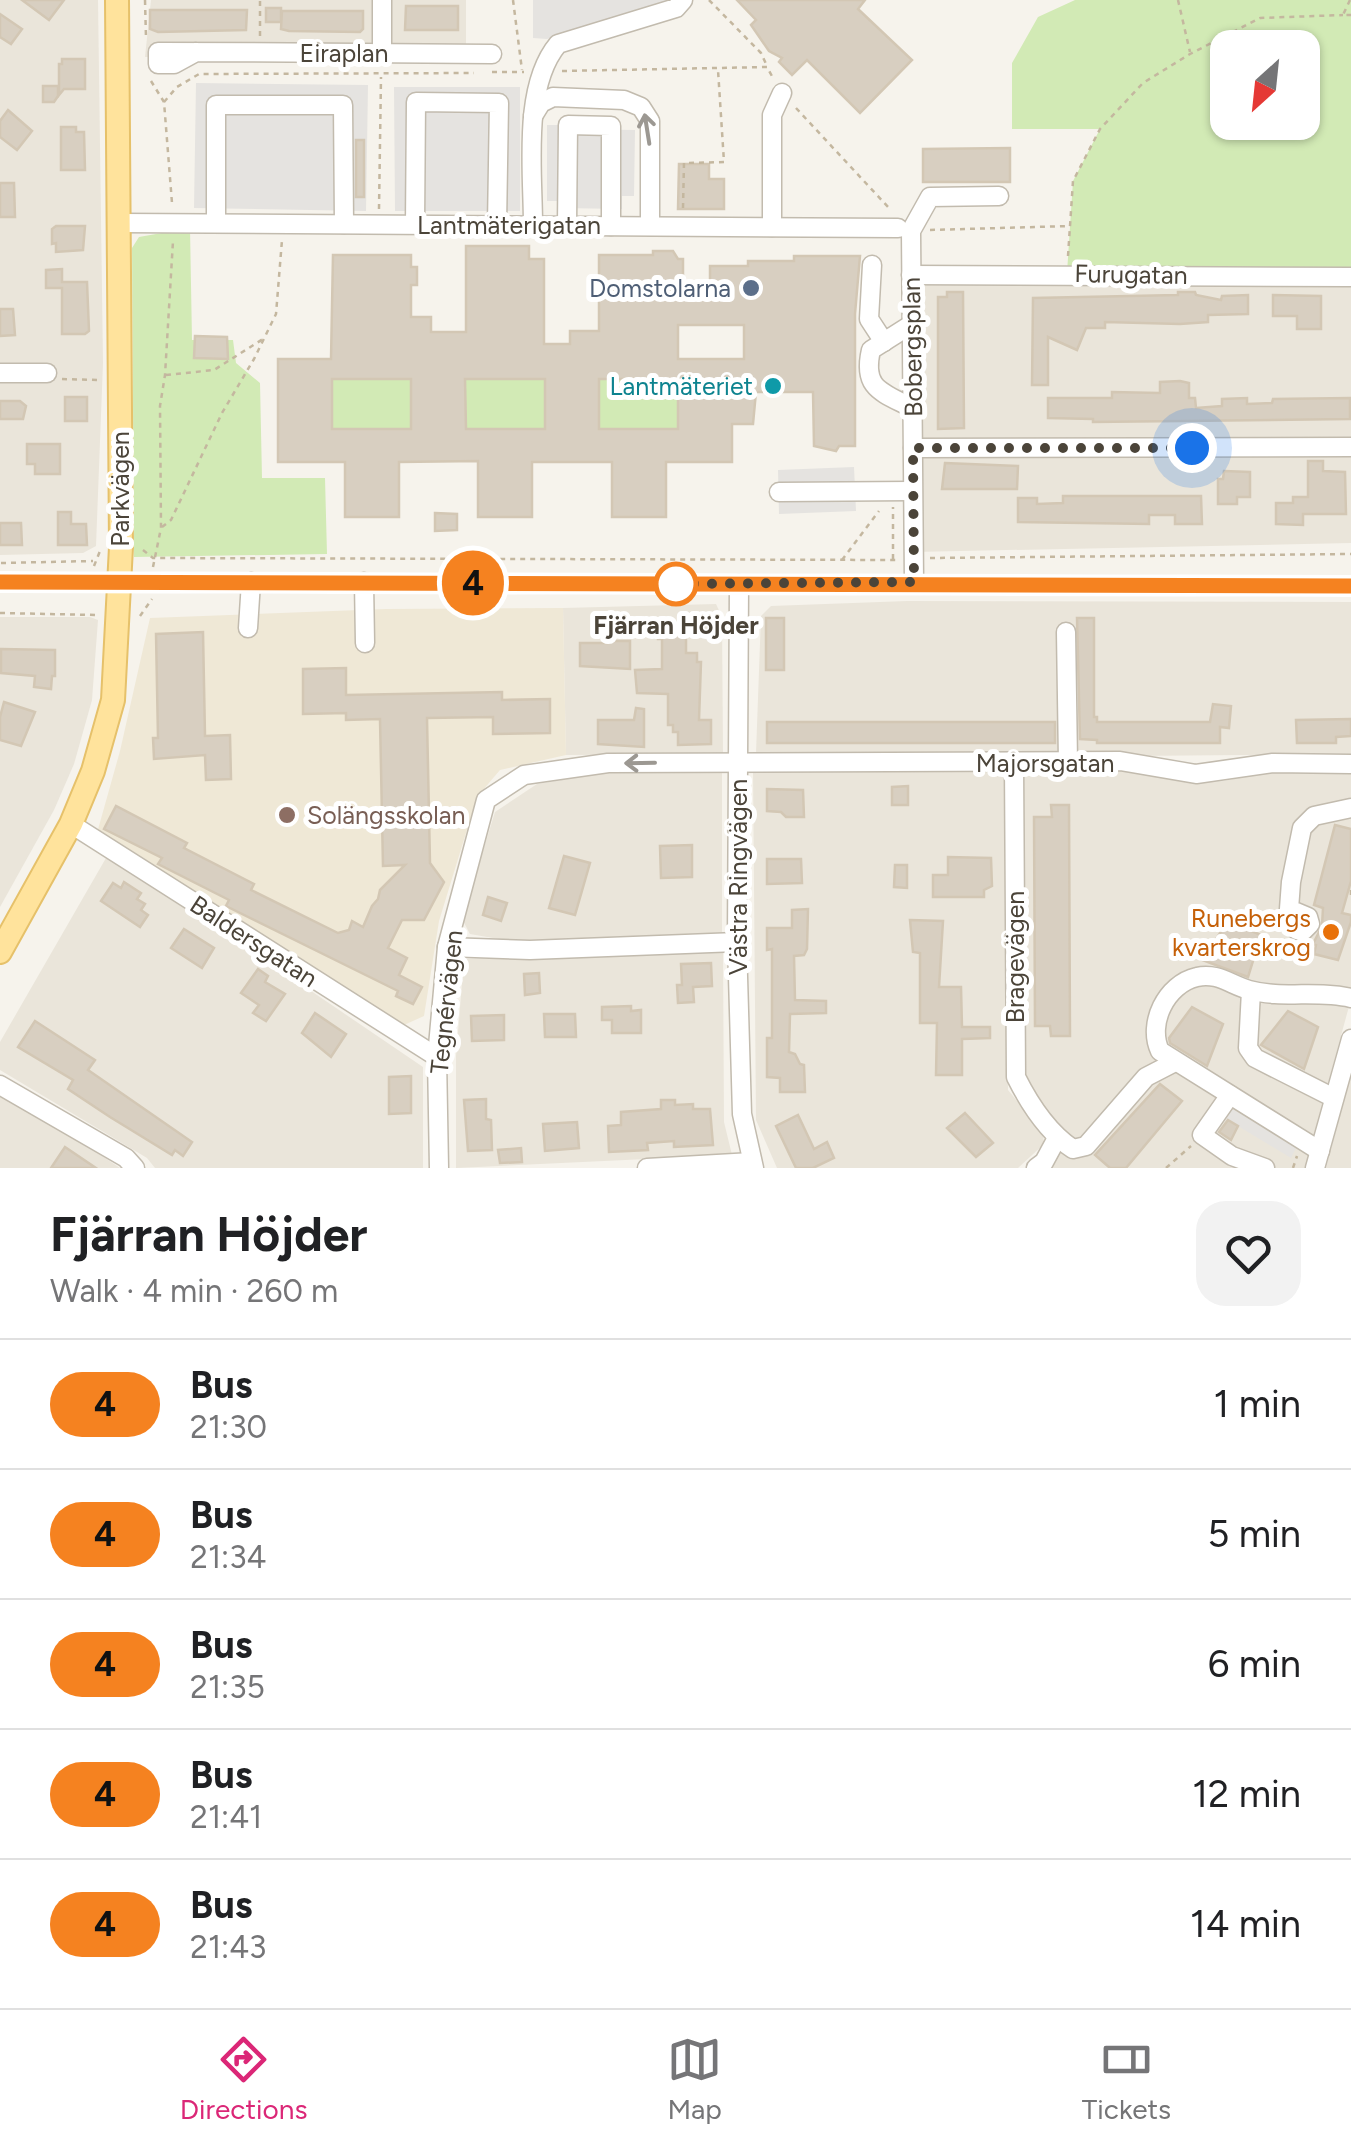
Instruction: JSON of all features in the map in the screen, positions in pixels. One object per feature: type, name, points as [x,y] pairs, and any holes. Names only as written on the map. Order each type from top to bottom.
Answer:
[{"type":"main road","name":"Parkvägen","points":[[0,952],[71,824],[93,771],[113,700],[121,547],[117,0]]},
{"type":"street","points":[[382,0],[382,53]]},
{"type":"street","points":[[533,225],[531,72],[558,44],[676,8],[683,0]]},
{"type":"street","name":"Eiraplan","points":[[196,52],[492,54]]},
{"type":"street","points":[[772,227],[772,115],[782,93]]},
{"type":"street","points":[[533,116],[542,103],[553,97],[624,100],[641,107],[650,121],[650,226]]},
{"type":"street","points":[[415,224],[416,102],[499,103],[497,225]]},
{"type":"street","points":[[216,223],[216,105],[344,105],[344,224]]},
{"type":"street","points":[[567,226],[568,125],[611,126],[610,226]]},
{"type":"street","points":[[904,230],[930,197],[999,196]]},
{"type":"street","name":"Lantmäterigatan","points":[[120,224],[904,230]]},
{"type":"street","name":"Bobergsplan","points":[[904,230],[911,274],[913,448],[902,492],[914,558],[914,582]]},
{"type":"street","points":[[872,265],[869,319],[884,342]]},
{"type":"street","name":"Furugatan","points":[[911,274],[1351,277]]},
{"type":"street","points":[[912,324],[871,350],[866,370],[877,390],[912,408]]},
{"type":"street","points":[[0,373],[47,373]]},
{"type":"street","points":[[913,448],[1351,448]]},
{"type":"street","points":[[778,492],[902,492]]},
{"type":"street","points":[[0,582],[1351,586]]},
{"type":"street","points":[[248,628],[251,582]]},
{"type":"street","points":[[364,582],[366,644]]},
{"type":"street","name":"Västra Ringvägen","points":[[739,584],[737,942],[742,1114],[753,1165]]},
{"type":"street","points":[[1066,632],[1068,762]]},
{"type":"street","name":"Majorsgatan","points":[[737,762],[1120,761],[1196,774],[1273,763],[1351,764]]},
{"type":"street","name":"Tegnérvägen","points":[[439,1168],[437,1058],[447,946],[486,800],[524,775],[608,763],[737,762]]},
{"type":"street","name":"Bragevägen","points":[[1014,764],[1016,1076],[1026,1097],[1057,1138]]},
{"type":"street","points":[[1290,909],[1302,828],[1314,816],[1351,808]]},
{"type":"street","name":"Baldersgatan","points":[[71,824],[437,1058]]},
{"type":"street","points":[[447,946],[530,950],[737,942]]},
{"type":"street","points":[[1351,998],[1332,993],[1251,991],[1213,976],[1185,981],[1172,992],[1155,1023],[1155,1041],[1160,1051],[1175,1062],[1230,1095],[1318,1160],[1351,1039]]},
{"type":"street","points":[[1251,991],[1248,1048],[1255,1058],[1334,1098]]},
{"type":"street","points":[[1043,1166],[1057,1138],[1073,1149],[1086,1146],[1146,1078],[1175,1062]]},
{"type":"street","points":[[0,1084],[126,1158],[135,1168]]},
{"type":"street","points":[[1230,1095],[1202,1135],[1232,1156],[1265,1168]]},
{"type":"street","points":[[647,1168],[753,1165]]},
{"type":"path","points":[[146,0],[146,36]]},
{"type":"path","points":[[260,0],[258,26],[263,52]]},
{"type":"path","points":[[513,0],[531,72]]},
{"type":"path","points":[[709,0],[761,53],[782,93],[904,230],[1070,226]]},
{"type":"path","points":[[1178,0],[1190,54]]},
{"type":"path","points":[[1342,15],[1350,0]]},
{"type":"path","points":[[1068,273],[1073,182],[1100,128],[1143,84],[1190,54],[1260,18],[1351,14]]},
{"type":"path","points":[[164,102],[177,87],[200,74],[767,67]]},
{"type":"path","points":[[683,226],[684,163],[724,162],[718,69]]},
{"type":"path","points":[[148,70],[152,85],[164,102],[173,222],[160,406],[161,528],[153,558]]},
{"type":"path","points":[[379,224],[382,74]]},
{"type":"path","points":[[161,528],[171,520],[222,413],[276,314],[282,236]]},
{"type":"path","points":[[165,375],[214,370],[264,338]]},
{"type":"path","points":[[47,373],[65,380],[104,380]]},
{"type":"path","points":[[841,561],[902,492]]},
{"type":"path","points":[[121,547],[144,550],[153,558],[841,561],[1351,554]]},
{"type":"path","points":[[0,563],[94,561]]},
{"type":"path","points":[[0,612],[103,616]]},
{"type":"path","points":[[1166,1168],[1202,1135]]},
{"type":"shaded area","points":[[0,0],[98,0],[103,363],[96,546],[83,553],[0,555]]},
{"type":"shaded area","points":[[151,0],[466,0],[466,59],[145,57]]},
{"type":"shaded area","points":[[533,0],[669,0],[547,39],[533,38]]},
{"type":"shaded area","points":[[196,83],[368,85],[366,211],[194,208]]},
{"type":"shaded area","points":[[394,87],[520,87],[520,211],[395,211]]},
{"type":"shaded area","points":[[547,125],[561,125],[562,129],[635,130],[634,196],[622,196],[622,209],[561,208],[560,201],[547,201]]},
{"type":"shaded area","points":[[911,275],[1351,276],[1351,543],[914,552]]},
{"type":"shaded area","points":[[854,467],[856,511],[779,514],[778,470]]},
{"type":"shaded area","points":[[907,601],[1351,602],[1351,754],[1014,757],[756,753],[761,616],[771,606]]},
{"type":"shaded area","points":[[716,604],[722,617],[723,754],[566,755],[563,608]]},
{"type":"shaded area","name":"Solängsskolan","points":[[563,608],[566,755],[500,770],[477,797],[439,921],[424,1016],[404,1025],[97,833],[150,618],[386,609]]},
{"type":"shaded area","points":[[0,617],[98,620],[92,700],[74,764],[54,810],[0,907]]},
{"type":"shaded area","points":[[722,770],[722,935],[521,943],[470,934],[462,919],[495,812],[537,784],[611,772]]},
{"type":"shaded area","points":[[753,770],[998,772],[1005,778],[1008,1090],[1043,1132],[1044,1144],[1018,1168],[777,1168],[756,1120]]},
{"type":"shaded area","points":[[1118,770],[1190,783],[1276,771],[1351,770],[1351,999],[1305,1168],[1050,1168],[1059,1154],[1064,1132],[1028,1085],[1023,1063],[1024,777],[1029,771]]},
{"type":"shaded area","points":[[106,858],[217,927],[423,1067],[423,1168],[155,1168],[147,1158],[0,1070],[0,1042]]},
{"type":"shaded area","points":[[723,951],[724,1122],[732,1155],[456,1168],[456,1056],[464,959]]},
{"type":"shaded area","points":[[1351,1074],[1351,1168],[1326,1168]]},
{"type":"shaded area","points":[[0,1094],[41,1115],[120,1168],[0,1168]]},
{"type":"shaded area","points":[[1229,1107],[1296,1148],[1291,1158],[1223,1117]]},
{"type":"green space","points":[[1075,0],[1351,0],[1351,276],[1067,273],[1073,181],[1100,129],[1012,129],[1012,63],[1038,17]]},
{"type":"green space","points":[[190,228],[192,340],[233,340],[236,363],[260,383],[262,478],[325,478],[327,554],[134,557],[132,248],[139,237]]},
{"type":"green space","points":[[332,379],[411,379],[411,442],[332,442]]},
{"type":"green space","points":[[465,379],[545,379],[545,442],[531,429],[479,429],[466,442]]},
{"type":"green space","points":[[599,379],[678,379],[678,442],[599,442]]},
{"type":"building","points":[[22,0],[64,0],[49,20]]},
{"type":"building","points":[[737,0],[865,0],[858,9],[912,60],[860,113],[807,60],[792,75],[779,62],[782,58],[769,51],[751,25],[756,20]]},
{"type":"building","points":[[406,6],[458,6],[458,30],[405,30]]},
{"type":"building","points":[[266,8],[281,8],[281,22],[266,22]]},
{"type":"building","points":[[150,10],[247,10],[246,30],[158,32],[150,29]]},
{"type":"building","points":[[282,11],[363,11],[363,29],[289,31],[281,29]]},
{"type":"building","points":[[0,14],[22,29],[11,44],[0,37]]},
{"type":"building","points":[[62,59],[85,59],[85,89],[64,89],[59,95]]},
{"type":"building","points":[[43,86],[58,86],[54,102],[43,102]]},
{"type":"building","points":[[8,110],[32,131],[17,150],[0,137],[0,121]]},
{"type":"building","points":[[61,127],[76,127],[76,132],[84,132],[85,170],[61,170]]},
{"type":"building","points":[[356,140],[364,140],[364,197],[356,197]]},
{"type":"building","points":[[1010,148],[1010,182],[923,182],[923,149]]},
{"type":"building","points":[[679,164],[709,164],[709,179],[724,179],[724,209],[678,209]]},
{"type":"building","points":[[0,183],[14,183],[15,217],[0,217]]},
{"type":"building","points":[[85,226],[83,250],[56,252],[52,229]]},
{"type":"building","name":"Lantmäteriet","points":[[466,246],[529,246],[529,259],[544,259],[544,344],[570,344],[570,331],[599,331],[599,255],[673,251],[678,259],[683,259],[683,298],[710,298],[710,266],[794,261],[794,256],[860,256],[855,314],[855,446],[839,446],[836,451],[814,446],[813,392],[756,392],[753,424],[732,424],[732,462],[666,462],[666,517],[612,517],[612,462],[532,462],[532,517],[478,517],[478,461],[399,462],[399,517],[345,517],[345,462],[278,462],[278,359],[331,359],[333,255],[411,255],[411,267],[417,267],[417,285],[411,285],[411,317],[431,317],[431,332],[466,332]],"holes":[[[678,325],[744,325],[744,359],[678,359]],[[332,379],[411,379],[411,429],[332,429]],[[465,379],[545,379],[545,429],[466,429]],[[599,379],[678,379],[678,429],[599,429]]]},
{"type":"building","points":[[62,269],[62,282],[87,282],[89,331],[85,334],[62,334],[62,288],[46,288],[46,270]]},
{"type":"building","points":[[947,292],[963,292],[964,428],[938,429],[938,297],[947,297]]},
{"type":"building","points":[[1195,292],[1221,300],[1222,296],[1248,295],[1248,314],[1208,315],[1208,322],[1180,324],[1105,322],[1105,328],[1086,328],[1077,350],[1048,337],[1048,385],[1032,385],[1033,298]]},
{"type":"building","points":[[1273,295],[1321,296],[1321,329],[1297,329],[1297,316],[1273,316]]},
{"type":"building","points":[[0,309],[13,309],[15,335],[0,336]]},
{"type":"building","points":[[195,336],[227,337],[228,359],[194,358]]},
{"type":"building","points":[[1160,382],[1189,383],[1189,398],[1195,398],[1196,408],[1222,406],[1222,399],[1247,398],[1247,404],[1272,403],[1273,399],[1350,398],[1350,419],[1093,422],[1048,418],[1048,398],[1112,398],[1112,392],[1160,393]]},
{"type":"building","points":[[65,397],[87,397],[87,421],[65,421]]},
{"type":"building","points":[[0,401],[20,401],[26,406],[23,419],[0,419]]},
{"type":"building","points":[[27,444],[60,444],[60,474],[35,474],[35,464],[27,464]]},
{"type":"building","points":[[1308,461],[1323,461],[1323,471],[1345,472],[1346,514],[1303,514],[1303,525],[1276,524],[1276,503],[1293,503],[1293,497],[1308,497]]},
{"type":"building","points":[[945,463],[1018,466],[1017,489],[942,489]]},
{"type":"building","points":[[1224,471],[1250,472],[1250,497],[1237,497],[1237,504],[1218,504],[1218,479],[1223,479]]},
{"type":"building","points":[[1063,496],[1201,496],[1202,524],[1175,524],[1175,515],[1149,515],[1149,524],[1018,522],[1018,498],[1037,498],[1037,504],[1063,503]]},
{"type":"building","points":[[58,512],[71,512],[71,524],[86,524],[87,545],[58,545]]},
{"type":"building","points":[[435,513],[457,514],[457,530],[435,531]]},
{"type":"building","points":[[0,523],[21,523],[22,545],[0,545]]},
{"type":"building","points":[[766,618],[784,618],[784,670],[766,670]]},
{"type":"building","points":[[1077,618],[1094,618],[1097,722],[1210,722],[1213,704],[1231,706],[1229,728],[1220,727],[1220,743],[1097,743],[1080,739]]},
{"type":"building","points":[[658,623],[686,623],[686,653],[697,653],[697,662],[701,662],[699,720],[711,720],[711,744],[678,745],[678,732],[668,725],[668,694],[637,693],[635,670],[662,669]]},
{"type":"building","points":[[203,632],[205,736],[230,735],[231,779],[206,780],[205,755],[154,759],[153,738],[158,738],[156,634]]},
{"type":"building","points":[[630,641],[630,669],[580,666],[580,643]]},
{"type":"building","points":[[1,649],[55,650],[51,689],[34,687],[35,676],[1,673]]},
{"type":"building","points":[[346,668],[346,695],[502,692],[502,700],[550,699],[550,733],[493,734],[493,717],[427,718],[430,863],[444,882],[424,920],[402,920],[388,948],[407,958],[399,975],[422,987],[413,1004],[396,996],[398,991],[226,906],[229,900],[158,864],[162,858],[104,829],[116,806],[187,843],[184,848],[254,884],[251,890],[338,933],[349,930],[352,921],[363,927],[380,890],[405,865],[383,866],[380,719],[346,720],[346,713],[303,714],[303,669]]},
{"type":"building","points":[[4,702],[35,712],[21,746],[0,740]]},
{"type":"building","points":[[636,708],[644,709],[644,747],[598,744],[598,720],[634,720]]},
{"type":"building","points":[[1351,719],[1351,736],[1336,737],[1336,743],[1297,743],[1296,720]]},
{"type":"building","points":[[767,722],[1055,722],[1055,743],[767,743]]},
{"type":"building","points":[[908,786],[908,805],[892,805],[892,787]]},
{"type":"building","points":[[767,789],[803,790],[804,817],[767,811]]},
{"type":"building","points":[[1051,805],[1069,805],[1070,1036],[1051,1036],[1050,1026],[1035,1026],[1034,817],[1052,817]]},
{"type":"building","points":[[1335,825],[1351,829],[1351,881],[1342,913],[1351,915],[1351,922],[1338,960],[1314,954],[1313,944],[1322,926],[1323,908],[1314,905]]},
{"type":"building","points":[[692,845],[692,877],[661,878],[660,846]]},
{"type":"building","points":[[564,856],[590,863],[575,915],[549,908]]},
{"type":"building","points":[[948,857],[991,858],[992,886],[984,890],[984,897],[933,897],[933,875],[948,875]]},
{"type":"building","points":[[767,859],[801,859],[802,883],[767,884]]},
{"type":"building","points":[[895,865],[907,865],[907,888],[894,887]]},
{"type":"building","points":[[124,882],[141,893],[137,899],[145,904],[141,910],[148,915],[140,927],[101,901],[113,883],[121,888]]},
{"type":"building","points":[[488,897],[507,903],[501,921],[483,915]]},
{"type":"building","points":[[808,909],[807,949],[804,955],[794,956],[795,1000],[826,1001],[826,1013],[790,1014],[789,1052],[804,1065],[805,1092],[780,1092],[780,1078],[767,1077],[767,1038],[772,1038],[772,949],[767,950],[767,928],[792,928],[792,910]]},
{"type":"building","points":[[910,920],[943,921],[939,987],[961,987],[962,1027],[990,1027],[990,1038],[962,1039],[962,1075],[936,1075],[937,1023],[920,1023],[920,953],[913,952]]},
{"type":"building","points":[[1228,921],[1261,935],[1248,977],[1202,960]]},
{"type":"building","points":[[184,929],[214,948],[202,968],[171,948]]},
{"type":"building","points":[[711,963],[712,986],[693,987],[694,1002],[678,1003],[681,964]]},
{"type":"building","points":[[258,969],[268,976],[265,982],[285,994],[266,1021],[253,1013],[259,1005],[241,993]]},
{"type":"building","points":[[539,973],[540,993],[525,995],[524,974]]},
{"type":"building","points":[[631,1006],[631,1011],[641,1010],[641,1033],[612,1033],[612,1020],[602,1020],[602,1007]]},
{"type":"building","points":[[1192,1007],[1223,1024],[1207,1066],[1170,1043],[1169,1038]]},
{"type":"building","points":[[1288,1011],[1318,1027],[1304,1069],[1261,1045]]},
{"type":"building","points":[[315,1013],[346,1034],[331,1057],[302,1033]]},
{"type":"building","points":[[544,1014],[575,1014],[576,1037],[545,1037]]},
{"type":"building","points":[[504,1015],[504,1040],[472,1041],[471,1016]]},
{"type":"building","points":[[35,1021],[95,1060],[88,1070],[192,1142],[183,1156],[175,1150],[172,1155],[110,1117],[68,1089],[73,1080],[18,1047]]},
{"type":"building","points":[[411,1076],[411,1113],[389,1114],[389,1077]]},
{"type":"building","points":[[1160,1084],[1182,1101],[1126,1168],[1110,1168],[1095,1155]]},
{"type":"building","points":[[486,1099],[492,1150],[468,1151],[464,1100]]},
{"type":"building","points":[[661,1100],[675,1100],[675,1105],[693,1104],[693,1109],[710,1109],[713,1145],[674,1147],[674,1141],[647,1143],[648,1150],[609,1152],[608,1126],[621,1125],[621,1112],[661,1109]]},
{"type":"building","points":[[965,1113],[993,1143],[976,1157],[947,1128]]},
{"type":"building","points":[[798,1115],[814,1149],[827,1142],[834,1158],[813,1168],[796,1168],[776,1126]]},
{"type":"building","points":[[1228,1120],[1238,1126],[1231,1140],[1219,1132]]},
{"type":"building","points":[[577,1122],[579,1148],[545,1151],[543,1124]]},
{"type":"building","points":[[65,1147],[96,1168],[51,1168]]},
{"type":"building","points":[[521,1148],[522,1162],[500,1163],[498,1150]]},
{"type":"bus line","name":"4","points":[[0,582],[1351,586]]},
{"type":"place","name":"Domstolarna","points":[[751,288]]},
{"type":"place","name":"Lantmäteriet","points":[[773,386]]},
{"type":"place","name":"Fjärran Höjder","points":[[676,584]]},
{"type":"place","name":"Solängsskolan","points":[[287,815]]},
{"type":"place","name":"Runebergs kvarterskrog","points":[[1331,932]]},
{"type":"route","points":[[676,584],[914,582],[913,448],[1192,448]]}]
